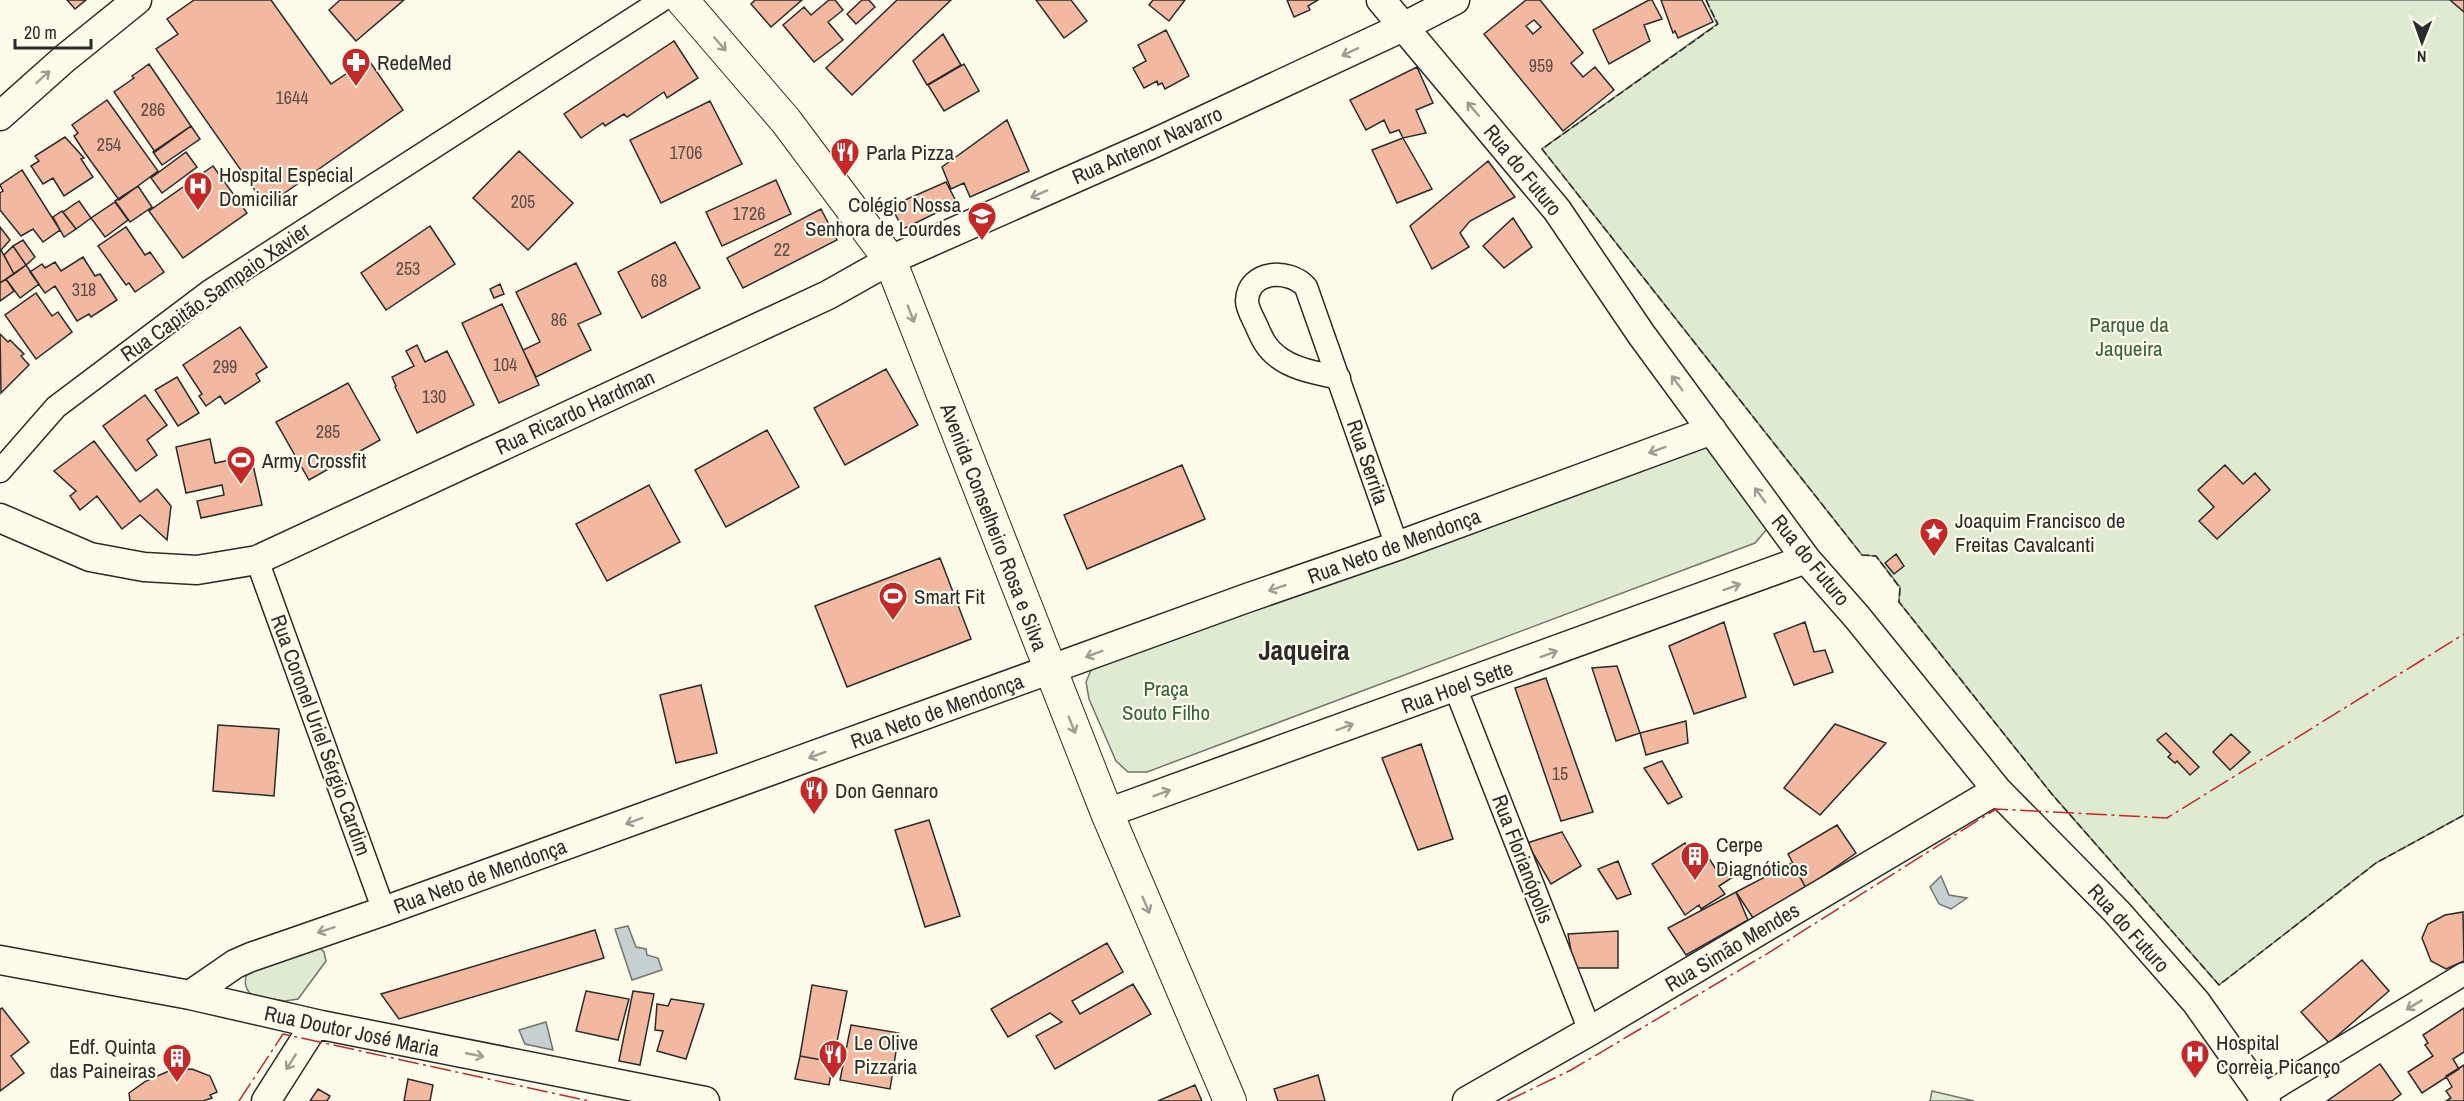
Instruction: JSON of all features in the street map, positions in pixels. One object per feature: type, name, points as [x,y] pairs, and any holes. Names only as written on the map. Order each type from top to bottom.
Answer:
[{"type":"main road","name":"Avenida Conselheiro Rosa e Silva","points":[[682,0],[786,121],[890,260],[1107,813],[1230,1101]]},
{"type":"street","points":[[0,116],[64,59],[137,0]]},
{"type":"street","name":"Rua Capitão Sampaio Xavier","points":[[0,471],[56,407],[210,291],[662,0]]},
{"type":"street","name":"Rua do Futuro","points":[[1381,0],[1557,210],[1641,334],[1806,560],[1857,617],[1997,790],[2117,912],[2196,1002],[2264,1098]]},
{"type":"street","name":"Rua Antenor Navarro","points":[[890,260],[1150,145],[1403,27],[1455,0]]},
{"type":"street","name":"Rua Ricardo Hardman","points":[[0,518],[90,557],[144,567],[197,570],[257,560],[828,295],[890,260]]},
{"type":"street","name":"Rua Serrita","points":[[1339,378],[1300,369],[1278,358],[1265,345],[1247,304],[1249,290],[1255,282],[1281,274],[1299,279],[1306,287],[1339,378],[1397,546]]},
{"type":"street","name":"Rua Neto de Mendonça","points":[[190,995],[230,968],[286,943],[384,911],[1712,430]]},
{"type":"street","name":"Rua Coronel Uriel Sérgio Cardim","points":[[257,560],[384,911]]},
{"type":"street","name":"Rua Hoel Sette","points":[[1107,813],[1806,560]]},
{"type":"street","name":"Rua Florianópolis","points":[[1455,687],[1590,1031]]},
{"type":"street","name":"Rua Simão Mendes","points":[[1467,1101],[1590,1031],[1997,790]]},
{"type":"street","name":"Rua Doutor José Maria","points":[[0,960],[190,995],[315,1024],[705,1101]]},
{"type":"street","points":[[230,968],[225,990],[235,1006]]},
{"type":"street","points":[[2264,1098],[2464,974]]},
{"type":"street","points":[[266,1101],[315,1024]]},
{"type":"green space","name":"Parque da Jaqueira","points":[[1706,0],[2464,0],[2464,815],[2376,863],[2219,985],[2051,793],[1899,602],[1900,587],[1876,556],[1862,555],[1542,149],[1717,24]]},
{"type":"green space","name":"Praça Souto Filho","points":[[1706,446],[1767,529],[1755,543],[1147,772],[1128,772],[1116,761],[1089,699],[1086,682],[1092,668]]},
{"type":"green space","points":[[319,947],[324,952],[326,961],[298,999],[285,1001],[255,996],[247,989],[245,982],[248,972]]},
{"type":"green space","points":[[1932,1091],[1974,1101],[1930,1101]]},
{"type":"shaded area","points":[[1941,876],[1949,895],[1967,898],[1951,909],[1939,904],[1930,887]]},
{"type":"shaded area","points":[[628,926],[636,947],[646,949],[647,955],[658,958],[662,970],[632,980],[615,929]]},
{"type":"shaded area","points":[[546,1022],[553,1050],[525,1044],[519,1030]]},
{"type":"building","points":[[67,0],[86,0],[75,9]]},
{"type":"building","points":[[194,0],[271,0],[331,84],[368,59],[403,110],[266,206],[156,49],[178,34],[167,19]]},
{"type":"building","points":[[340,0],[404,0],[356,41],[329,10]]},
{"type":"building","points":[[755,0],[802,0],[771,27],[751,4]]},
{"type":"building","points":[[829,0],[835,0],[843,10],[828,22],[843,40],[814,62],[783,25],[804,7],[811,15]]},
{"type":"building","points":[[862,0],[869,0],[875,7],[856,24],[847,14]]},
{"type":"building","points":[[897,0],[951,0],[852,95],[826,68]]},
{"type":"building","points":[[1036,0],[1071,0],[1087,21],[1064,38]]},
{"type":"building","points":[[1153,0],[1185,0],[1169,21],[1149,5]]},
{"type":"building","points":[[1287,0],[1318,0],[1308,6],[1310,10],[1294,17]]},
{"type":"building","points":[[1526,0],[1540,0],[1583,53],[1571,63],[1583,77],[1595,67],[1614,90],[1563,131],[1484,34]],"holes":[[[1534,20],[1541,27],[1533,34],[1526,26]]]},
{"type":"building","points":[[1652,0],[1662,19],[1644,25],[1650,41],[1609,64],[1593,30]]},
{"type":"building","points":[[1661,0],[1702,0],[1713,22],[1678,38],[1675,31],[1673,33]]},
{"type":"building","points":[[2450,0],[2464,0],[2464,12]]},
{"type":"building","points":[[1166,30],[1189,76],[1165,89],[1162,83],[1158,85],[1157,81],[1144,88],[1133,68],[1146,61],[1138,45]]},
{"type":"building","points":[[943,34],[961,65],[927,85],[913,61]]},
{"type":"building","points":[[674,41],[698,78],[667,98],[664,92],[627,117],[624,114],[605,126],[603,123],[581,138],[564,114]]},
{"type":"building","points":[[149,64],[191,126],[155,152],[114,92]]},
{"type":"building","points":[[964,64],[979,91],[944,111],[928,85]]},
{"type":"building","points":[[1417,67],[1433,103],[1416,110],[1426,133],[1403,138],[1399,130],[1390,133],[1384,120],[1366,130],[1350,100]]},
{"type":"building","points":[[107,100],[158,171],[119,200],[74,136],[78,133],[72,125]]},
{"type":"building","points":[[710,101],[742,164],[661,203],[630,140]]},
{"type":"building","points":[[1007,120],[1029,171],[970,197],[964,183],[951,189],[942,167]]},
{"type":"building","points":[[191,126],[200,139],[162,165],[153,152]]},
{"type":"building","points":[[65,137],[84,158],[81,159],[93,177],[64,196],[53,178],[43,184],[31,166],[39,161],[35,156]]},
{"type":"building","points":[[1403,138],[1432,189],[1397,203],[1372,150]]},
{"type":"building","points":[[519,151],[573,203],[528,250],[473,198]]},
{"type":"building","points":[[186,152],[197,167],[162,193],[151,178]]},
{"type":"building","points":[[1488,161],[1515,197],[1470,221],[1460,233],[1469,247],[1432,269],[1410,226]]},
{"type":"building","name":"Hospital Especial Domiciliar","points":[[213,166],[247,213],[183,258],[149,211]]},
{"type":"building","points":[[22,170],[60,230],[43,242],[33,229],[21,236],[0,210],[0,193],[3,191],[0,185]]},
{"type":"building","points":[[776,180],[791,214],[722,246],[706,212]]},
{"type":"building","points":[[946,182],[957,203],[903,229],[891,206]]},
{"type":"building","points":[[138,186],[152,207],[130,222],[115,201]]},
{"type":"building","points":[[79,201],[91,218],[76,229],[63,212]]},
{"type":"building","points":[[115,202],[128,220],[105,237],[91,218]]},
{"type":"building","points":[[821,209],[837,240],[743,288],[727,258]]},
{"type":"building","points":[[62,211],[76,229],[64,237],[53,217]]},
{"type":"building","points":[[1513,218],[1532,247],[1504,268],[1483,246]]},
{"type":"building","points":[[430,226],[455,264],[386,310],[361,273]]},
{"type":"building","points":[[0,227],[10,240],[1,250],[14,274],[0,283]]},
{"type":"building","points":[[126,227],[145,255],[150,252],[164,272],[135,292],[129,283],[126,285],[98,246]]},
{"type":"building","points":[[23,240],[35,257],[26,265],[13,246]]},
{"type":"building","points":[[675,242],[700,288],[642,318],[618,272]]},
{"type":"building","points":[[13,246],[26,265],[14,274],[4,255]]},
{"type":"building","points":[[83,257],[95,276],[100,274],[117,300],[91,317],[89,314],[77,321],[55,286],[45,293],[30,272],[42,264],[45,268],[55,262],[61,271]]},
{"type":"building","points":[[576,263],[601,314],[578,324],[591,350],[536,377],[523,350],[540,342],[516,292]]},
{"type":"building","points":[[26,265],[39,284],[20,298],[6,279]]},
{"type":"building","points":[[6,279],[14,291],[0,301],[0,283]]},
{"type":"building","points":[[500,284],[504,294],[494,298],[490,289]]},
{"type":"building","points":[[36,293],[52,316],[58,312],[72,332],[36,359],[5,315]]},
{"type":"building","points":[[502,304],[539,385],[499,403],[462,323]]},
{"type":"building","points":[[240,327],[267,367],[256,374],[260,381],[225,404],[220,396],[206,406],[199,396],[202,394],[183,365]]},
{"type":"building","points":[[0,334],[24,354],[21,356],[29,365],[1,393]]},
{"type":"building","points":[[417,345],[425,362],[447,351],[474,405],[417,433],[392,377],[414,366],[406,351]]},
{"type":"building","points":[[886,369],[918,425],[845,465],[814,408]]},
{"type":"building","points":[[177,377],[199,413],[178,426],[155,390]]},
{"type":"building","points":[[348,383],[380,440],[309,480],[276,422]]},
{"type":"building","points":[[145,395],[167,425],[147,440],[157,455],[136,471],[103,426]]},
{"type":"building","points":[[767,430],[799,487],[726,527],[695,470]]},
{"type":"building","points":[[210,439],[215,463],[251,456],[262,505],[201,518],[197,501],[224,495],[222,485],[186,493],[176,447]]},
{"type":"building","points":[[94,441],[140,502],[157,489],[171,506],[167,540],[140,515],[122,529],[97,496],[80,510],[70,496],[76,491],[54,471]]},
{"type":"building","points":[[1182,465],[1205,519],[1087,569],[1064,515]]},
{"type":"building","points":[[2225,465],[2243,484],[2255,473],[2270,490],[2217,539],[2199,521],[2214,507],[2198,490]]},
{"type":"building","points":[[649,485],[680,542],[607,581],[576,524]]},
{"type":"building","points":[[1896,554],[1904,566],[1894,574],[1885,563]]},
{"type":"building","name":"Smart Fit","points":[[940,558],[971,639],[847,687],[815,606]]},
{"type":"building","points":[[1724,622],[1746,697],[1694,714],[1669,646]]},
{"type":"building","points":[[1805,622],[1814,652],[1825,650],[1833,672],[1794,685],[1774,634]]},
{"type":"building","points":[[1617,666],[1640,733],[1616,741],[1592,668]]},
{"type":"building","points":[[1546,678],[1593,812],[1561,821],[1515,688]]},
{"type":"building","points":[[701,685],[717,753],[676,763],[660,695]]},
{"type":"building","points":[[1686,721],[1688,743],[1646,755],[1640,733]]},
{"type":"building","points":[[1835,724],[1886,743],[1820,815],[1784,788]]},
{"type":"building","points":[[218,725],[279,729],[274,796],[213,791]]},
{"type":"building","points":[[2166,733],[2199,767],[2190,775],[2177,761],[2175,763],[2168,757],[2171,754],[2157,740]]},
{"type":"building","points":[[2231,734],[2250,752],[2230,770],[2213,752]]},
{"type":"building","points":[[1421,744],[1453,839],[1418,850],[1382,758]]},
{"type":"building","points":[[1662,761],[1682,797],[1668,804],[1644,768]]},
{"type":"building","points":[[929,820],[960,916],[925,927],[895,830]]},
{"type":"building","points":[[1837,825],[1856,853],[1806,888],[1788,854]]},
{"type":"building","points":[[1562,832],[1581,866],[1551,884],[1527,843]]},
{"type":"building","name":"Cerpe Diagnóticos","points":[[1685,843],[1690,851],[1700,844],[1717,871],[1726,866],[1733,877],[1719,886],[1725,894],[1701,909],[1699,905],[1685,915],[1652,864]]},
{"type":"building","points":[[1618,861],[1631,894],[1617,899],[1598,869]]},
{"type":"building","points":[[1792,863],[1806,888],[1753,918],[1736,892]]},
{"type":"building","points":[[1736,892],[1748,920],[1686,955],[1668,928]]},
{"type":"building","points":[[2463,912],[2464,961],[2446,969],[2431,961],[2422,938],[2428,924],[2445,915]]},
{"type":"building","points":[[595,930],[604,958],[399,1019],[381,994]]},
{"type":"building","points":[[1618,931],[1618,968],[1574,968],[1568,934]]},
{"type":"building","points":[[1107,943],[1123,972],[1072,1001],[1080,1014],[1133,984],[1151,1014],[1055,1069],[1036,1036],[1062,1022],[1050,1013],[1008,1037],[991,1009]]},
{"type":"building","points":[[2362,960],[2389,991],[2329,1043],[2301,1012]]},
{"type":"building","points":[[812,985],[847,991],[833,1062],[800,1056]]},
{"type":"building","points":[[586,991],[629,999],[618,1040],[576,1031]]},
{"type":"building","points":[[633,991],[654,994],[640,1065],[619,1061]]},
{"type":"building","points":[[671,999],[704,1004],[686,1059],[657,1051],[663,1031],[655,1030],[657,1004],[668,1006]]},
{"type":"building","points":[[2,1008],[29,1042],[11,1056],[24,1073],[0,1091],[0,1009]]},
{"type":"building","points":[[2464,1008],[2464,1052],[2453,1059],[2459,1069],[2422,1093],[2408,1072],[2433,1056],[2425,1045],[2428,1043],[2423,1035]]},
{"type":"building","points":[[851,1025],[899,1033],[890,1089],[840,1080]]},
{"type":"building","points":[[800,1056],[833,1062],[829,1085],[795,1079]]},
{"type":"building","points":[[2380,1064],[2401,1094],[2392,1101],[2327,1101]]},
{"type":"building","points":[[2464,1065],[2464,1101],[2446,1101],[2451,1098],[2446,1091],[2452,1087],[2446,1076]]},
{"type":"building","name":"Edf. Quinta das Paineiras","points":[[192,1069],[210,1076],[217,1092],[210,1095],[212,1098],[203,1101],[130,1101],[129,1093],[146,1081],[171,1070]]},
{"type":"building","points":[[1318,1075],[1325,1101],[1278,1101],[1274,1089]]},
{"type":"building","points":[[408,1079],[433,1085],[430,1101],[404,1101]]},
{"type":"building","points":[[1195,1085],[1202,1101],[1158,1101]]},
{"type":"building","points":[[318,1089],[330,1096],[327,1101],[310,1101]]},
{"type":"fence","points":[[1706,0],[1718,24],[1542,149],[1862,555],[1876,556],[1900,588],[1899,602],[2051,793],[2219,985],[2376,863],[2464,815]]},
{"type":"power","points":[[1507,1101],[1571,1070],[1765,955],[1996,809],[2167,818],[2464,634]]},
{"type":"power","points":[[239,1101],[283,1034],[589,1101]]},
{"type":"place","name":"RedeMed","points":[[356,88]]},
{"type":"place","name":"Parla Pizza","points":[[845,178]]},
{"type":"place","name":"Hospital Especial Domiciliar","points":[[198,212]]},
{"type":"place","name":"Colégio Nossa Senhora de Lourdes","points":[[982,242]]},
{"type":"place","name":"Army Crossfit","points":[[241,486]]},
{"type":"place","name":"Joaquim Francisco de Freitas Cavalcanti","points":[[1934,558]]},
{"type":"place","name":"Smart Fit","points":[[893,622]]},
{"type":"place","name":"Don Gennaro","points":[[814,816]]},
{"type":"place","name":"Cerpe Diagnóticos","points":[[1695,882]]},
{"type":"place","name":"Le Olive Pizzaria","points":[[833,1080]]},
{"type":"place","name":"Hospital Correia Picanço","points":[[2195,1080]]},
{"type":"place","name":"Edf. Quinta das Paineiras","points":[[177,1084]]},
{"type":"district","name":"Jaqueira","points":[[1304,650]]}]
